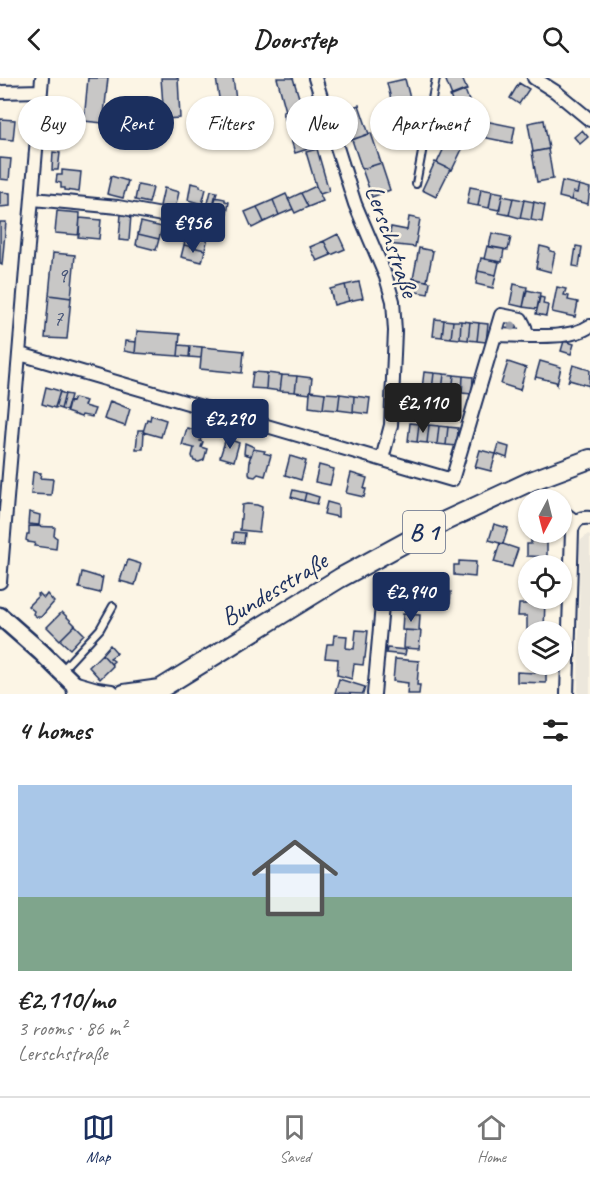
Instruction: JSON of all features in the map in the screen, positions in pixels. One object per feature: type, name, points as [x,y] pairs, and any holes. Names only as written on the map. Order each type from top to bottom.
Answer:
[{"type":"main road","name":"Bundesstraße","points":[[157,692],[340,578],[443,522],[531,481],[590,459]]},
{"type":"main road","points":[[0,616],[41,652],[79,691],[111,694]]},
{"type":"main road","points":[[124,694],[157,692]]},
{"type":"street","points":[[0,582],[42,78]]},
{"type":"street","name":"Lerschstraße","points":[[315,78],[355,204],[386,277],[393,301],[395,331],[391,425],[382,459]]},
{"type":"street","points":[[539,79],[589,118]]},
{"type":"street","points":[[0,92],[41,91]]},
{"type":"street","points":[[33,199],[118,207],[195,221]]},
{"type":"street","points":[[20,354],[452,480],[501,315],[521,319],[527,335]]},
{"type":"street","points":[[495,335],[554,336],[585,330],[590,326]]},
{"type":"street","points":[[567,694],[572,530],[577,519],[590,518]]},
{"type":"street","points":[[374,694],[383,594]]},
{"type":"lane","points":[[416,184],[436,78]]},
{"type":"lane","points":[[572,515],[577,519]]},
{"type":"lane","points":[[61,671],[100,629],[113,606]]},
{"type":"shaded area","points":[[588,534],[590,535],[590,694],[578,694],[580,541]]},
{"type":"building","points":[[88,78],[108,78],[106,96],[98,96],[98,122],[86,121]]},
{"type":"building","points":[[161,78],[178,78],[180,118],[174,118],[174,96],[162,96]]},
{"type":"building","points":[[216,78],[233,78],[236,96],[219,96]]},
{"type":"building","points":[[277,78],[293,78],[299,96],[286,96],[286,111]]},
{"type":"building","points":[[445,78],[462,78],[467,90],[452,96]]},
{"type":"building","points":[[405,79],[409,96],[390,96],[387,83]]},
{"type":"building","points":[[519,83],[529,89],[519,104],[510,98]]},
{"type":"building","points":[[465,90],[467,96],[450,96]]},
{"type":"building","points":[[358,105],[369,134],[358,138]]},
{"type":"building","points":[[0,119],[15,120],[13,140],[0,139]]},
{"type":"building","points":[[544,120],[549,149],[533,152],[528,123]]},
{"type":"building","points":[[490,122],[515,127],[512,143],[490,139]]},
{"type":"building","points":[[582,130],[588,137],[580,144],[574,137]]},
{"type":"building","points":[[370,133],[370,150],[377,150],[381,163],[362,169],[355,150],[358,150],[358,138]]},
{"type":"building","points":[[548,149],[553,179],[537,182],[532,152]]},
{"type":"building","points":[[317,150],[329,191],[320,194],[306,152]]},
{"type":"building","points":[[443,150],[462,150],[452,170],[437,163]]},
{"type":"building","points":[[53,152],[60,153],[58,170],[52,170]]},
{"type":"building","points":[[0,158],[11,159],[9,180],[0,179]]},
{"type":"building","points":[[435,162],[450,169],[436,197],[422,190]]},
{"type":"building","points":[[381,163],[390,190],[372,197],[362,169]]},
{"type":"building","points":[[62,170],[81,172],[79,192],[65,190],[61,188],[61,183],[56,182],[57,175],[62,175]]},
{"type":"building","points":[[111,176],[128,181],[123,198],[107,194]]},
{"type":"building","points":[[562,181],[579,185],[577,193],[573,192],[571,200],[559,197]]},
{"type":"building","points":[[191,183],[206,189],[202,204],[188,200]]},
{"type":"building","points":[[138,185],[153,188],[149,203],[135,200]]},
{"type":"building","points":[[579,185],[590,188],[588,204],[571,200],[573,192],[577,193]]},
{"type":"building","points":[[316,186],[323,201],[308,207],[301,193]]},
{"type":"building","points":[[470,187],[481,189],[478,206],[467,204]]},
{"type":"building","points":[[164,188],[179,192],[175,209],[160,206]]},
{"type":"building","points":[[481,189],[492,191],[489,208],[478,206]]},
{"type":"building","points":[[211,191],[217,192],[213,209],[207,207]]},
{"type":"building","points":[[492,191],[503,193],[499,210],[489,208]]},
{"type":"building","points":[[0,192],[10,193],[10,206],[0,207]]},
{"type":"building","points":[[301,193],[308,207],[295,213],[288,199]]},
{"type":"building","points":[[286,194],[293,209],[279,215],[273,200]]},
{"type":"building","points":[[502,196],[513,198],[509,215],[499,213]]},
{"type":"building","points":[[215,197],[229,202],[226,219],[211,216]]},
{"type":"building","points":[[513,198],[524,200],[520,218],[509,215]]},
{"type":"building","points":[[273,200],[279,215],[264,222],[257,207]]},
{"type":"building","points":[[524,200],[534,202],[531,220],[520,218]]},
{"type":"building","points":[[534,202],[545,205],[542,222],[531,220]]},
{"type":"building","points":[[257,207],[264,222],[252,228],[245,212]]},
{"type":"building","points":[[57,211],[80,213],[79,235],[55,233]]},
{"type":"building","points":[[121,214],[131,215],[129,241],[119,240]]},
{"type":"building","points":[[409,217],[420,219],[415,247],[388,244],[391,227],[407,230]]},
{"type":"building","points":[[80,218],[101,220],[99,239],[78,237]]},
{"type":"building","points":[[0,222],[6,222],[2,265],[0,264]]},
{"type":"building","points":[[141,222],[162,227],[159,239],[138,234]]},
{"type":"building","points":[[187,233],[208,237],[205,250],[184,245]]},
{"type":"building","points":[[492,233],[511,237],[508,250],[489,247]]},
{"type":"building","points":[[138,234],[159,239],[156,250],[136,245]]},
{"type":"building","points":[[338,234],[345,249],[331,255],[324,241]]},
{"type":"building","points":[[324,241],[331,255],[317,261],[310,247]]},
{"type":"building","points":[[184,245],[205,250],[202,262],[181,257]]},
{"type":"building","points":[[487,246],[504,249],[502,262],[484,259]]},
{"type":"building","points":[[540,246],[555,252],[551,272],[536,268]]},
{"type":"building","points":[[576,246],[582,247],[579,267],[573,266]]},
{"type":"building","points":[[419,248],[433,251],[427,281],[413,279]]},
{"type":"building","points":[[53,253],[75,255],[71,298],[49,295]]},
{"type":"building","points":[[481,258],[499,262],[496,275],[478,271]]},
{"type":"building","points":[[478,271],[496,275],[493,288],[476,284]]},
{"type":"building","points":[[412,278],[430,282],[428,294],[410,291]]},
{"type":"building","points":[[359,282],[363,298],[349,301],[345,285]]},
{"type":"building","points":[[514,284],[527,287],[523,307],[510,304]]},
{"type":"building","points":[[345,285],[349,301],[334,305],[330,289]]},
{"type":"building","points":[[557,287],[566,289],[564,295],[569,296],[568,300],[578,302],[575,317],[552,312]]},
{"type":"building","points":[[527,290],[540,293],[537,309],[523,307]]},
{"type":"building","points":[[49,295],[71,298],[67,339],[45,338]]},
{"type":"building","points":[[540,297],[544,298],[543,304],[548,305],[546,316],[536,314]]},
{"type":"building","points":[[435,319],[444,320],[442,337],[433,336]]},
{"type":"building","points":[[444,320],[453,321],[451,338],[442,337]]},
{"type":"building","points":[[453,321],[461,321],[460,339],[451,338]]},
{"type":"building","points":[[461,321],[470,322],[468,340],[460,339]]},
{"type":"building","points":[[470,322],[479,323],[477,341],[468,340]]},
{"type":"building","points":[[479,323],[488,324],[486,342],[477,341]]},
{"type":"building","points":[[137,331],[180,334],[178,356],[135,353]]},
{"type":"building","points":[[125,341],[136,342],[135,353],[124,351]]},
{"type":"building","points":[[564,341],[574,344],[571,354],[561,351]]},
{"type":"building","points":[[179,345],[190,346],[189,357],[178,356]]},
{"type":"building","points":[[190,346],[202,347],[201,358],[189,357]]},
{"type":"building","points":[[202,347],[244,351],[242,373],[200,369]]},
{"type":"building","points":[[540,361],[561,367],[557,385],[556,382],[536,377],[535,379]]},
{"type":"building","points":[[508,362],[526,368],[520,390],[501,384]]},
{"type":"building","points":[[573,365],[590,370],[589,386],[569,380],[568,382]]},
{"type":"building","points":[[253,372],[267,373],[266,389],[251,388]]},
{"type":"building","points":[[424,372],[434,373],[432,390],[422,389]]},
{"type":"building","points":[[267,373],[282,375],[280,391],[266,389]]},
{"type":"building","points":[[434,373],[444,374],[442,391],[432,390]]},
{"type":"building","points":[[444,374],[454,375],[452,392],[442,391]]},
{"type":"building","points":[[282,375],[297,376],[295,392],[280,391]]},
{"type":"building","points":[[454,375],[463,376],[462,393],[452,392]]},
{"type":"building","points":[[297,376],[312,378],[310,394],[295,392]]},
{"type":"building","points":[[463,376],[473,377],[472,394],[462,393]]},
{"type":"building","points":[[46,387],[60,391],[55,408],[42,404]]},
{"type":"building","points":[[310,391],[325,393],[323,409],[309,407]]},
{"type":"building","points":[[60,392],[65,394],[61,409],[55,407]]},
{"type":"building","points":[[403,392],[413,392],[412,404],[403,404]]},
{"type":"building","points":[[325,393],[340,394],[338,410],[323,409]]},
{"type":"building","points":[[65,394],[71,395],[67,411],[61,409]]},
{"type":"building","points":[[340,394],[354,396],[353,412],[338,410]]},
{"type":"building","points":[[354,396],[370,398],[368,414],[353,412]]},
{"type":"building","points":[[74,398],[86,401],[84,406],[95,409],[92,417],[82,415],[81,417],[66,412],[69,401],[72,402]]},
{"type":"building","points":[[110,401],[130,409],[125,426],[104,419]]},
{"type":"building","points":[[151,415],[166,420],[161,437],[143,432],[147,419],[150,420]]},
{"type":"building","points":[[410,423],[419,424],[417,442],[408,441]]},
{"type":"building","points":[[419,424],[429,425],[427,443],[417,442]]},
{"type":"building","points":[[429,425],[439,426],[437,444],[427,443]]},
{"type":"building","points":[[439,426],[448,427],[446,445],[437,444]]},
{"type":"building","points":[[448,427],[458,428],[457,446],[446,445]]},
{"type":"building","points":[[187,428],[203,432],[201,447],[207,449],[204,460],[194,461],[192,456],[194,448],[182,445]]},
{"type":"building","points":[[138,430],[144,432],[143,449],[136,449]]},
{"type":"building","points":[[226,438],[239,443],[234,461],[220,457]]},
{"type":"building","points":[[245,443],[254,447],[251,456],[244,454]]},
{"type":"building","points":[[499,444],[509,447],[507,458],[496,454]]},
{"type":"building","points":[[253,449],[265,451],[264,453],[271,455],[265,476],[258,474],[255,477],[250,476],[249,461]]},
{"type":"building","points":[[480,450],[496,454],[491,471],[475,467]]},
{"type":"building","points":[[290,456],[306,461],[301,480],[285,475]]},
{"type":"building","points":[[319,465],[334,469],[330,485],[315,482]]},
{"type":"building","points":[[33,472],[41,473],[40,478],[53,479],[51,495],[31,494]]},
{"type":"building","points":[[351,473],[367,478],[364,497],[346,493]]},
{"type":"building","points":[[293,490],[306,493],[304,501],[291,497]]},
{"type":"building","points":[[306,493],[319,497],[317,504],[304,501]]},
{"type":"building","points":[[327,502],[338,505],[338,517],[324,514]]},
{"type":"building","points":[[242,505],[262,507],[259,532],[240,530]]},
{"type":"building","points":[[29,512],[40,515],[39,525],[28,524]]},
{"type":"building","points":[[494,524],[508,528],[503,544],[489,540]]},
{"type":"building","points":[[29,526],[55,527],[56,549],[34,546],[35,543],[28,542],[26,540]]},
{"type":"building","points":[[234,532],[245,533],[244,543],[233,542]]},
{"type":"building","points":[[500,543],[518,549],[512,567],[494,562]]},
{"type":"building","points":[[547,543],[547,555],[527,555],[527,544]]},
{"type":"building","points":[[128,560],[141,564],[135,585],[120,581]]},
{"type":"building","points":[[459,561],[476,562],[475,577],[454,575],[454,565],[459,565]]},
{"type":"building","points":[[82,572],[102,578],[103,576],[100,593],[79,588]]},
{"type":"building","points":[[434,579],[448,581],[446,592],[451,592],[450,603],[426,600],[428,586],[433,587]]},
{"type":"building","points":[[39,593],[44,598],[47,594],[54,602],[41,617],[37,617],[28,606]]},
{"type":"building","points":[[519,609],[545,609],[544,621],[527,621],[527,616],[518,616]]},
{"type":"building","points":[[62,612],[75,625],[60,640],[47,627]]},
{"type":"building","points":[[403,614],[420,615],[419,631],[402,630]]},
{"type":"building","points":[[75,625],[84,634],[70,649],[60,640]]},
{"type":"building","points":[[356,630],[368,631],[363,665],[354,664],[352,679],[337,675],[338,659],[325,658],[327,644],[333,644],[334,635],[347,636],[346,648],[354,649]]},
{"type":"building","points":[[405,630],[421,631],[419,649],[404,648]]},
{"type":"building","points":[[110,645],[117,653],[110,658],[114,661],[111,664],[102,654]]},
{"type":"building","points":[[387,648],[406,650],[405,655],[386,653]]},
{"type":"building","points":[[102,654],[113,666],[100,679],[89,667]]},
{"type":"building","points":[[395,659],[419,661],[417,685],[420,685],[419,694],[407,694],[408,683],[393,681]]},
{"type":"building","points":[[517,672],[518,675],[546,675],[546,683],[517,682]]},
{"type":"building","points":[[339,679],[365,687],[363,694],[335,693]]}]
